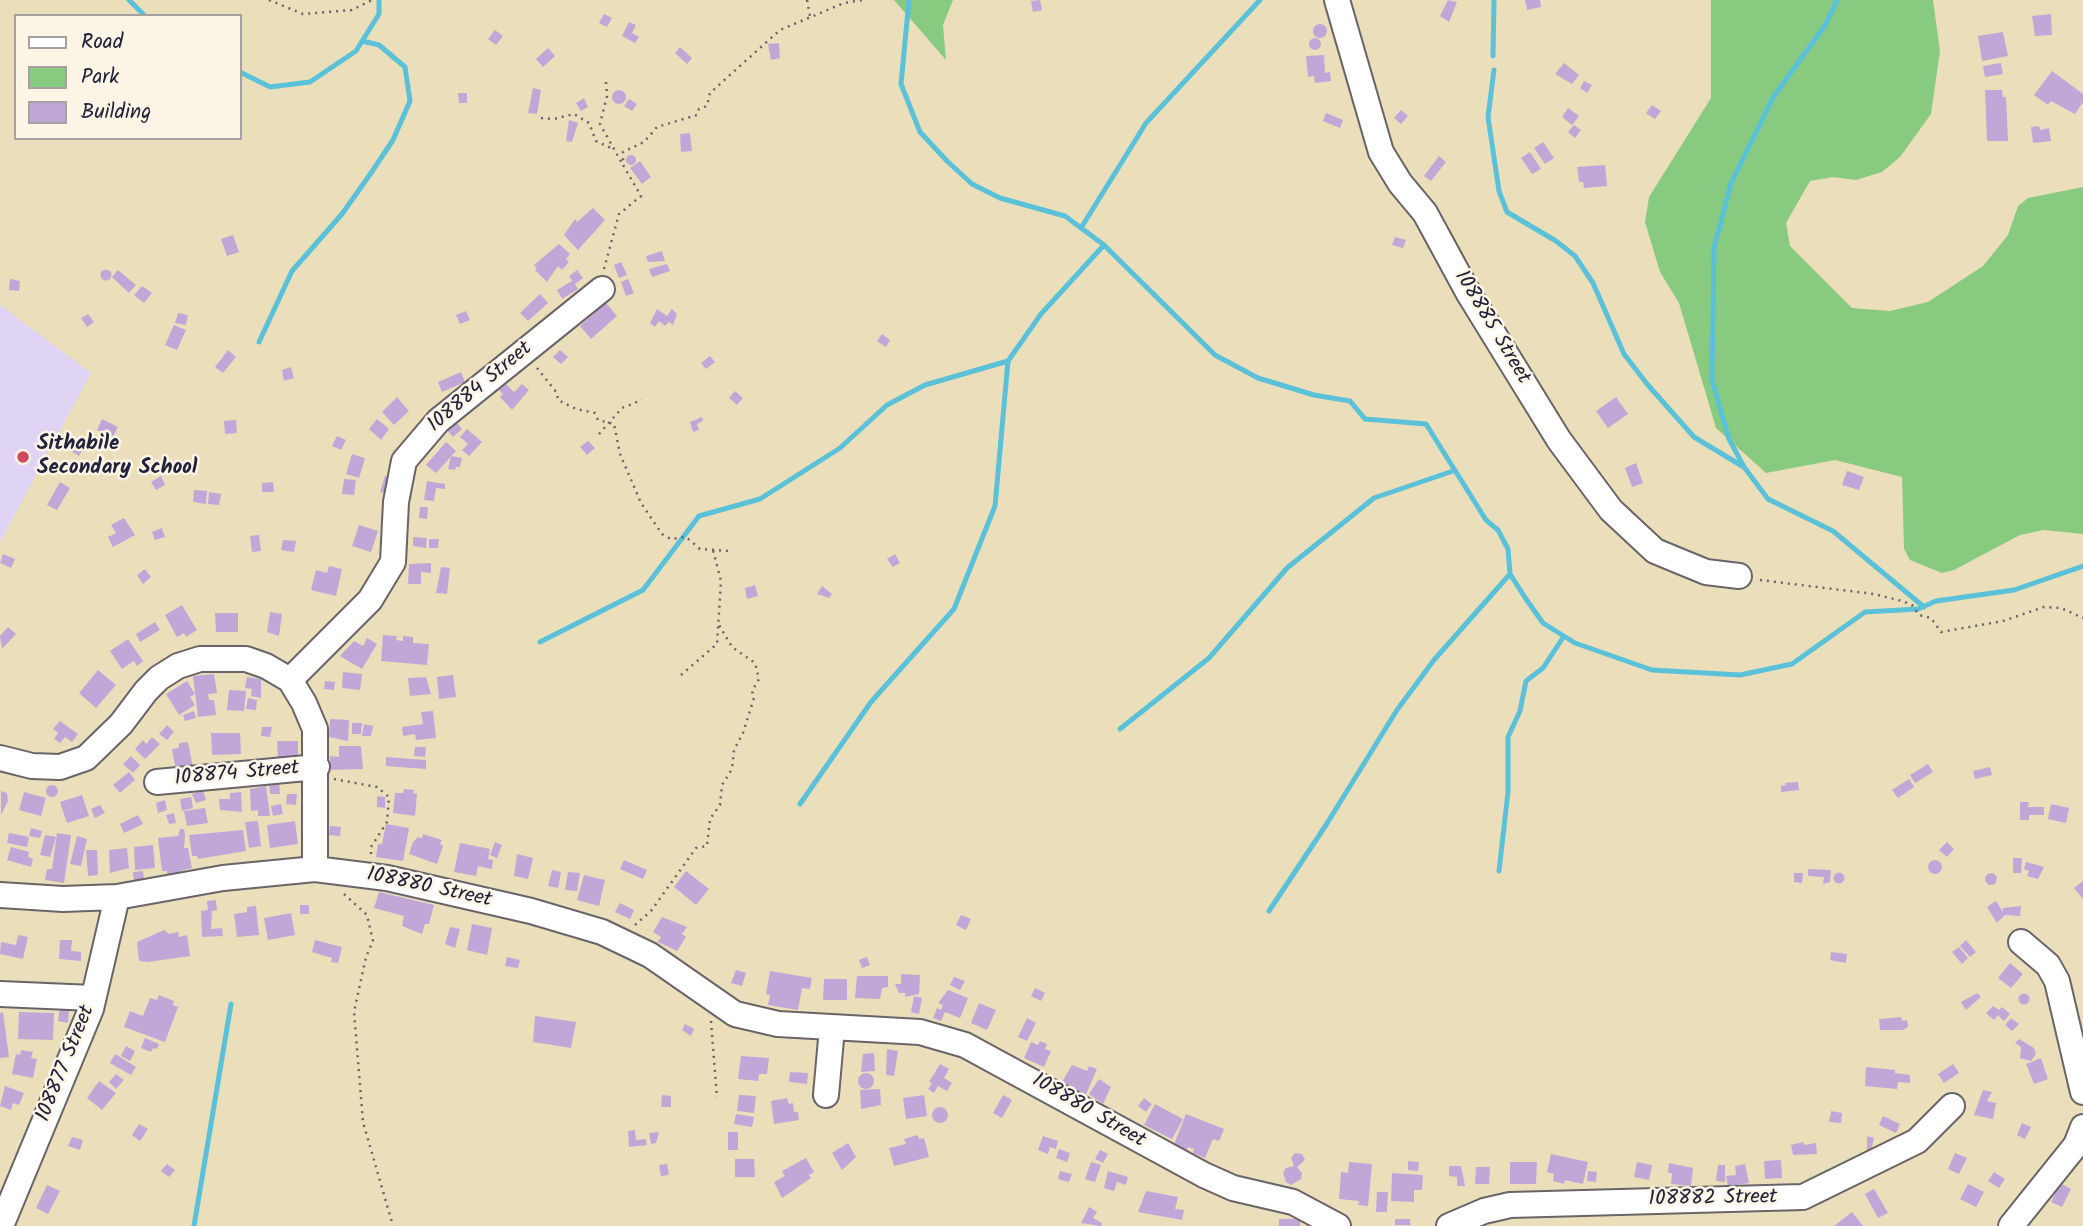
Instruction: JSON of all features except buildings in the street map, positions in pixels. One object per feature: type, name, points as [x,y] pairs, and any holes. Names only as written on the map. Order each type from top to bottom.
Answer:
[{"type":"street","name":"108885 Street","points":[[1337,0],[1381,152],[1400,183],[1425,213],[1490,330],[1566,449],[1611,510],[1655,551],[1706,572],[1739,576]]},
{"type":"street","name":"108884 Street","points":[[290,680],[370,600],[393,562],[396,502],[404,461],[438,421],[602,289]]},
{"type":"street","points":[[0,758],[32,766],[60,767],[86,758],[121,724],[159,678],[200,659],[246,659],[266,666],[290,680]]},
{"type":"street","name":"108874 Street","points":[[290,680],[315,729],[315,869]]},
{"type":"street","name":"108874 Street","points":[[157,782],[317,773]]},
{"type":"street","name":"108880 Street","points":[[0,895],[64,899],[117,897],[223,878],[315,869],[369,876],[531,911],[602,932],[650,956],[709,997],[746,1017],[832,1028],[911,1031],[939,1035],[965,1045],[1204,1175],[1233,1188],[1293,1202],[1336,1226]]},
{"type":"street","name":"108877 Street","points":[[1,1226],[93,998],[117,897]]},
{"type":"street","points":[[2021,942],[2048,965],[2057,981],[2083,1092]]},
{"type":"street","points":[[0,994],[93,998]]},
{"type":"street","points":[[826,1095],[832,1028]]},
{"type":"street","name":"108882 Street","points":[[1449,1226],[1484,1211],[1510,1205],[1803,1197],[1917,1141],[1952,1106]]},
{"type":"street","points":[[2011,1226],[2076,1145],[2083,1127]]},
{"type":"path","points":[[269,0],[303,14],[352,10],[372,0]]},
{"type":"path","points":[[807,0],[810,16]]},
{"type":"path","points":[[623,165],[623,152],[644,142],[657,127],[697,115],[699,109],[707,106],[710,93],[780,30],[844,3],[863,0]]},
{"type":"path","points":[[602,289],[604,265],[619,214],[641,196],[611,148],[600,124],[607,96],[606,82]]},
{"type":"path","points":[[541,118],[554,119],[574,114],[589,123],[596,141],[611,148]]},
{"type":"path","points":[[524,352],[557,393],[558,400],[576,409],[595,413],[598,420],[614,424],[620,454],[641,503],[656,527],[671,539],[686,537],[699,549],[728,551]]},
{"type":"path","points":[[598,434],[622,408],[642,400]]},
{"type":"path","points":[[681,676],[717,644],[721,581],[713,550]]},
{"type":"path","points":[[1739,576],[1874,594],[1902,601],[1912,605],[1919,615],[1931,618],[1941,632],[2003,621],[2044,607],[2061,608],[2083,618]]},
{"type":"path","points":[[624,943],[696,848],[707,846],[710,819],[720,806],[722,785],[732,769],[734,750],[743,733],[754,698],[752,691],[759,679],[755,663],[732,647],[718,623]]},
{"type":"path","points":[[317,773],[377,787],[389,797],[387,822],[371,847],[369,876]]},
{"type":"path","points":[[315,869],[367,915],[372,931],[373,941],[366,957],[354,1012],[363,1122],[393,1226]]},
{"type":"path","points":[[709,997],[717,1098]]},
{"type":"shaded area","name":"Sithabile Secondary School","points":[[0,305],[91,373],[0,542]]},
{"type":"green space","points":[[894,0],[953,0],[943,25],[946,60]]},
{"type":"green space","points":[[1711,0],[1933,0],[1940,51],[1931,114],[1900,157],[1882,172],[1856,180],[1833,177],[1810,181],[1786,223],[1790,246],[1852,308],[1890,311],[1928,302],[1983,266],[2008,235],[2018,206],[2028,198],[2083,187],[2083,534],[2044,530],[2020,535],[1954,570],[1942,573],[1910,560],[1904,549],[1902,477],[1835,460],[1766,473],[1716,428],[1679,303],[1660,272],[1645,222],[1649,197],[1711,98]]},
{"type":"waterway","points":[[129,0],[143,14]]},
{"type":"waterway","points":[[242,73],[270,87],[310,82],[356,51],[379,14],[379,0]]},
{"type":"waterway","points":[[909,0],[901,84],[920,132],[947,161],[972,184],[1000,198],[1065,216],[1104,245],[1215,355],[1258,378],[1314,395],[1350,401],[1365,419],[1426,424],[1486,520],[1498,530],[1508,549],[1510,574],[1526,599],[1543,623],[1575,643],[1652,670],[1740,675],[1792,664],[1865,612],[1918,609],[1936,601],[2014,590],[2083,566]]},
{"type":"waterway","points":[[1081,228],[1146,123],[1260,0]]},
{"type":"waterway","points":[[1493,56],[1494,0]]},
{"type":"waterway","points":[[1837,0],[1826,24],[1774,96],[1731,183],[1714,248],[1712,380],[1729,439],[1744,467],[1768,499],[1833,531],[1924,607]]},
{"type":"waterway","points":[[259,342],[292,271],[342,214],[371,173],[393,140],[410,101],[405,67],[379,45],[362,41]]},
{"type":"waterway","points":[[1494,70],[1488,117],[1499,191],[1507,212],[1556,241],[1575,256],[1593,283],[1624,354],[1647,384],[1694,437],[1742,466]]},
{"type":"waterway","points":[[800,804],[871,702],[954,609],[995,506],[1008,361],[1041,314],[1104,245]]},
{"type":"waterway","points":[[540,642],[643,590],[699,516],[760,499],[840,448],[887,405],[925,385],[1008,361]]},
{"type":"waterway","points":[[1120,729],[1209,658],[1287,568],[1374,498],[1453,471]]},
{"type":"waterway","points":[[1269,911],[1397,710],[1434,660],[1510,574]]},
{"type":"waterway","points":[[1499,871],[1508,792],[1508,737],[1520,711],[1526,681],[1543,668],[1564,636]]},
{"type":"waterway","points":[[194,1226],[231,1004]]},
{"type":"place","name":"Sithabile Secondary School","points":[[23,457]]}]
